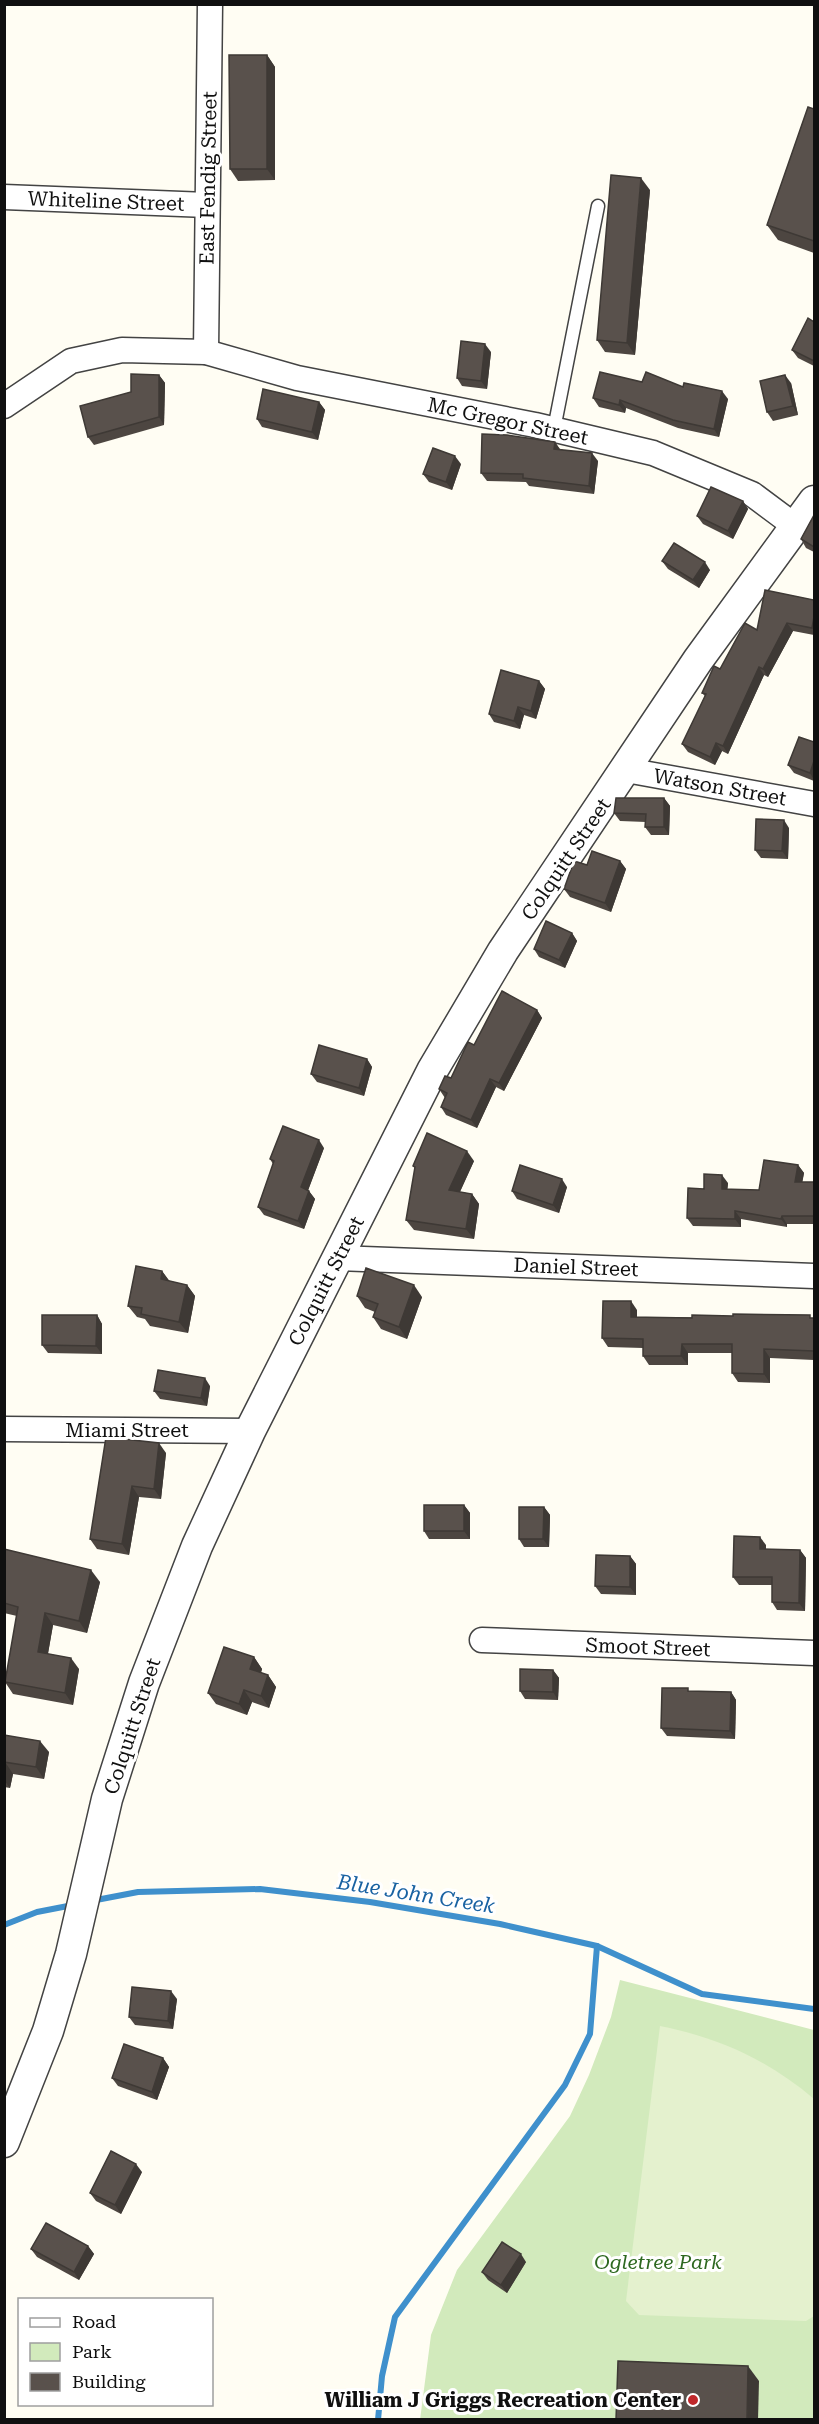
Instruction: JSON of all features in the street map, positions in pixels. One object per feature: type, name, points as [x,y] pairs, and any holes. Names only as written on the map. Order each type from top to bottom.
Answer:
[{"type":"street","name":"East Fendig Street","points":[[206,352],[210,4]]},
{"type":"street","name":"Whiteline Street","points":[[4,197],[207,205]]},
{"type":"street","name":"Mc Gregor Street","points":[[4,406],[71,361],[122,350],[206,352],[297,378],[554,429],[653,453],[752,494],[795,526]]},
{"type":"street","name":"Colquitt Street","points":[[4,2142],[48,2031],[71,1954],[107,1799],[144,1683],[196,1546],[250,1431],[438,1061],[503,951],[698,660],[814,501]]},
{"type":"street","name":"Watson Street","points":[[626,770],[814,804]]},
{"type":"street","name":"Daniel Street","points":[[337,1258],[814,1276]]},
{"type":"street","name":"Miami Street","points":[[4,1429],[250,1431]]},
{"type":"street","name":"Smoot Street","points":[[482,1640],[814,1653]]},
{"type":"lane","points":[[554,429],[598,206]]},
{"type":"green space","name":"Ogletree Park","points":[[620,1980],[814,2030],[814,2419],[420,2420],[431,2335],[457,2270],[570,2116],[589,2075],[611,2017]]},
{"type":"green space","points":[[660,2026],[703,2037],[742,2052],[779,2073],[814,2099],[814,2316],[806,2321],[639,2315],[626,2301]]},
{"type":"building","points":[[229,55],[267,55],[267,169],[230,169]]},
{"type":"building","points":[[808,107],[814,109],[814,241],[767,225]]},
{"type":"building","points":[[611,175],[641,178],[627,343],[597,340]]},
{"type":"building","points":[[808,318],[814,322],[814,361],[792,350]]},
{"type":"building","points":[[461,341],[485,344],[481,381],[457,378]]},
{"type":"building","points":[[600,372],[642,382],[646,372],[683,387],[684,383],[722,391],[714,429],[673,420],[620,400],[619,405],[593,398]]},
{"type":"building","points":[[131,374],[159,375],[159,417],[88,437],[80,406],[131,392]]},
{"type":"building","points":[[785,375],[793,406],[767,412],[760,381]]},
{"type":"building","points":[[263,389],[319,402],[312,432],[257,419]]},
{"type":"building","points":[[482,434],[555,442],[554,449],[592,453],[589,486],[523,478],[523,474],[481,473]]},
{"type":"building","points":[[433,448],[455,456],[446,482],[423,474]]},
{"type":"building","points":[[711,487],[743,501],[728,531],[697,516]]},
{"type":"building","points":[[814,515],[814,547],[801,539]]},
{"type":"building","points":[[674,543],[705,562],[693,580],[662,561]]},
{"type":"building","points":[[765,590],[814,600],[812,628],[787,623],[763,669],[759,667],[723,746],[716,743],[710,757],[682,744],[706,694],[702,693],[714,666],[720,669],[745,623],[757,630]]},
{"type":"building","points":[[501,670],[539,681],[531,711],[518,707],[514,721],[489,714]]},
{"type":"building","points":[[799,737],[814,742],[814,761],[810,773],[788,765]]},
{"type":"building","points":[[616,798],[664,798],[664,827],[645,827],[646,814],[614,813]]},
{"type":"building","points":[[756,819],[784,820],[782,851],[755,850]]},
{"type":"building","points":[[592,851],[620,861],[605,903],[564,889],[574,861],[587,865]]},
{"type":"building","points":[[546,921],[572,933],[559,960],[534,949]]},
{"type":"building","points":[[502,991],[537,1010],[499,1083],[490,1079],[471,1120],[441,1107],[447,1093],[439,1089],[445,1076],[451,1078],[468,1042],[474,1045]]},
{"type":"building","points":[[319,1045],[367,1059],[359,1088],[311,1074]]},
{"type":"building","points":[[283,1126],[319,1140],[301,1187],[309,1191],[298,1221],[258,1207],[274,1161],[270,1159]]},
{"type":"building","points":[[427,1133],[467,1151],[449,1190],[472,1194],[466,1229],[406,1220],[415,1167],[413,1166]]},
{"type":"building","points":[[764,1160],[798,1165],[795,1182],[814,1182],[814,1216],[782,1216],[781,1219],[735,1211],[735,1219],[687,1218],[688,1188],[704,1189],[704,1174],[722,1175],[722,1189],[759,1190]]},
{"type":"building","points":[[520,1165],[562,1179],[553,1205],[512,1191]]},
{"type":"building","points":[[136,1266],[162,1271],[161,1279],[187,1285],[179,1322],[141,1314],[142,1308],[128,1306]]},
{"type":"building","points":[[366,1268],[414,1285],[399,1327],[373,1317],[378,1304],[357,1296]]},
{"type":"building","points":[[603,1301],[631,1301],[631,1317],[692,1318],[692,1315],[733,1316],[733,1314],[810,1315],[810,1318],[814,1318],[814,1351],[764,1349],[764,1374],[732,1373],[732,1344],[682,1344],[681,1356],[643,1356],[643,1339],[602,1338]]},
{"type":"building","points":[[42,1315],[97,1315],[96,1346],[42,1345]]},
{"type":"building","points":[[158,1370],[205,1378],[201,1398],[154,1391]]},
{"type":"building","points":[[106,1437],[159,1443],[154,1489],[132,1486],[122,1544],[90,1539]]},
{"type":"building","points":[[424,1505],[464,1505],[464,1531],[424,1531]]},
{"type":"building","points":[[519,1507],[544,1507],[543,1539],[519,1539]]},
{"type":"building","points":[[734,1536],[760,1537],[760,1549],[800,1550],[799,1603],[772,1602],[772,1577],[733,1577]]},
{"type":"building","points":[[4,1549],[91,1570],[79,1621],[45,1613],[38,1652],[71,1658],[65,1693],[5,1682],[18,1607],[4,1603]]},
{"type":"building","points":[[596,1555],[630,1556],[630,1587],[595,1586]]},
{"type":"building","points":[[224,1647],[254,1657],[250,1669],[268,1675],[261,1696],[244,1690],[239,1704],[208,1693]]},
{"type":"building","points":[[520,1669],[553,1670],[553,1692],[520,1691]]},
{"type":"building","points":[[662,1688],[731,1692],[730,1731],[661,1728]]},
{"type":"building","points":[[4,1735],[40,1741],[36,1767],[4,1762]]},
{"type":"building","points":[[132,1987],[171,1991],[168,2021],[129,2017]]},
{"type":"building","points":[[124,2044],[163,2058],[152,2092],[112,2078]]},
{"type":"building","points":[[111,2151],[136,2164],[115,2205],[90,2193]]},
{"type":"building","points":[[46,2223],[88,2246],[74,2272],[31,2249]]},
{"type":"building","points":[[502,2242],[521,2254],[501,2285],[482,2272]]},
{"type":"building","name":"William J Griggs Recreation Center","points":[[618,2361],[748,2366],[747,2420],[616,2420]]},
{"type":"waterway","name":"Blue John Creek","points":[[91,1901],[138,1892],[260,1889],[370,1902],[500,1924],[597,1946],[702,1994],[814,2009]]},
{"type":"waterway","name":"Blue John Creek","points":[[4,1925],[37,1912],[73,1905]]},
{"type":"waterway","points":[[378,2420],[382,2376],[395,2317],[565,2085],[590,2034],[597,1946]]},
{"type":"place","name":"William J Griggs Recreation Center","points":[[693,2400]]}]
